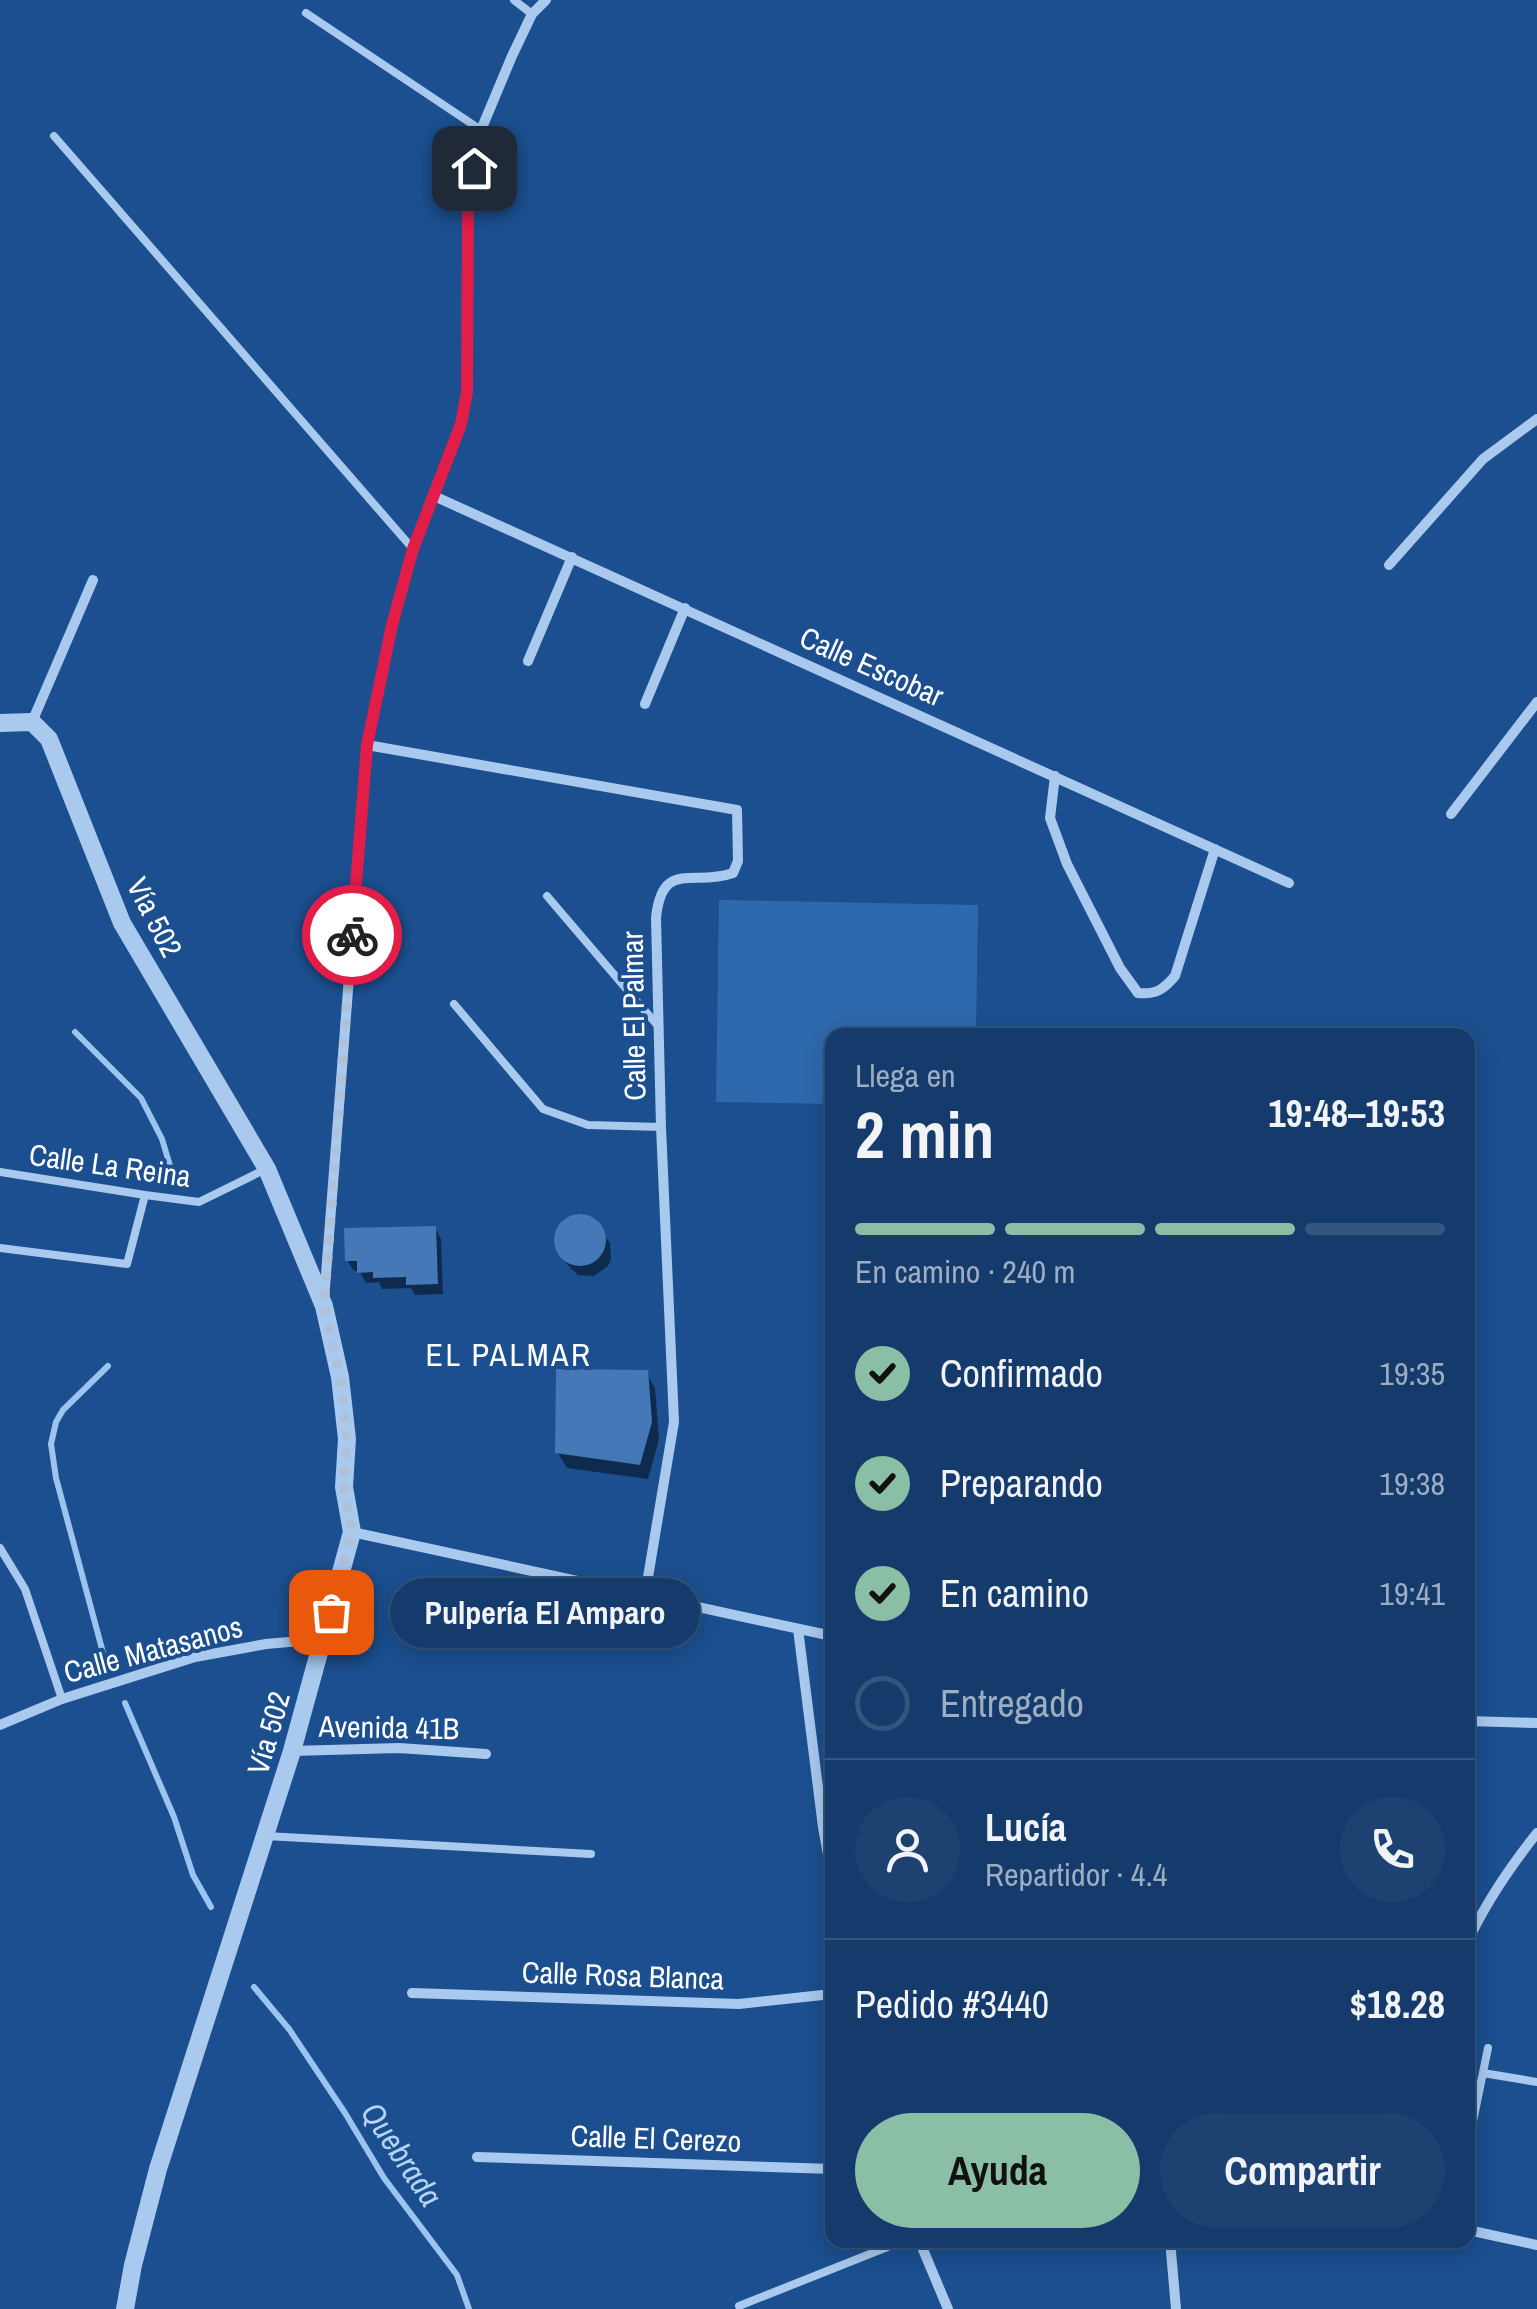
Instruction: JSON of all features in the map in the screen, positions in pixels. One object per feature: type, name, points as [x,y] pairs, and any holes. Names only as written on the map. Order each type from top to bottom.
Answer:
[{"type":"street","points":[[324,1306],[367,745],[392,625],[413,549],[461,424],[467,392],[468,205],[481,130],[532,14],[546,0]]},
{"type":"street","points":[[1389,565],[1483,459],[1537,419]]},
{"type":"street","name":"Calle Escobar","points":[[434,496],[1289,882]]},
{"type":"street","points":[[528,661],[572,557]]},
{"type":"street","points":[[0,724],[32,722],[93,580]]},
{"type":"street","points":[[645,704],[684,608]]},
{"type":"street","points":[[1452,814],[1537,702]]},
{"type":"street","name":"Vía 502","points":[[32,722],[49,739],[122,923],[268,1168],[324,1306],[340,1377],[347,1439],[344,1487],[352,1532],[292,1752],[158,2168],[125,2309]]},
{"type":"street","name":"Calle El Palmar","points":[[367,745],[737,810],[738,861],[732,873],[719,878],[681,878],[665,886],[658,900],[660,1127],[674,1422],[645,1594]]},
{"type":"street","points":[[1055,776],[1050,818],[1066,864],[1120,968],[1138,993],[1152,994],[1164,989],[1176,976],[1216,849]]},
{"type":"street","points":[[352,1532],[825,1635]]},
{"type":"street","points":[[798,1630],[825,1838]]},
{"type":"street","name":"Calle Matasanos","points":[[0,1725],[62,1699],[195,1657],[323,1638]]},
{"type":"street","points":[[1475,1721],[1537,1723]]},
{"type":"street","name":"Avenida 41B","points":[[292,1752],[399,1748],[486,1754]]},
{"type":"street","points":[[1475,1926],[1515,1860],[1537,1832]]},
{"type":"street","name":"Calle Rosa Blanca","points":[[412,1993],[740,2004],[825,1995]]},
{"type":"street","name":"Calle El Cerezo","points":[[477,2157],[825,2170]]},
{"type":"street","points":[[1475,2232],[1537,2246]]},
{"type":"street","points":[[922,2248],[948,2309]]},
{"type":"street","points":[[1171,2248],[1176,2309]]},
{"type":"lane","points":[[514,0],[532,14]]},
{"type":"lane","points":[[306,13],[481,130]]},
{"type":"lane","points":[[54,136],[413,549]]},
{"type":"lane","points":[[547,896],[658,1027]]},
{"type":"lane","points":[[454,1004],[543,1108],[588,1125],[660,1127]]},
{"type":"lane","name":"Calle La Reina","points":[[0,1172],[199,1202],[268,1168]]},
{"type":"lane","points":[[0,1248],[127,1264],[145,1195]]},
{"type":"lane","points":[[0,1548],[24,1590],[62,1699]]},
{"type":"lane","points":[[265,1836],[591,1854]]},
{"type":"lane","points":[[1475,2110],[1488,2048]]},
{"type":"lane","points":[[1482,2073],[1537,2082]]},
{"type":"lane","points":[[739,2306],[885,2248]]},
{"type":"shaded area","points":[[719,900],[978,905],[976,1028],[825,1028],[825,1104],[716,1102]]},
{"type":"building","points":[[580,1214],[599,1221],[606,1240],[599,1259],[580,1266],[561,1259],[554,1240],[561,1221]]},
{"type":"building","points":[[436,1226],[438,1284],[406,1285],[406,1277],[373,1278],[373,1272],[357,1273],[357,1261],[345,1261],[344,1228]]},
{"type":"building","points":[[556,1369],[648,1370],[652,1422],[640,1465],[555,1453]]},
{"type":"waterway","points":[[75,1032],[141,1098],[162,1139],[171,1169]]},
{"type":"waterway","points":[[105,1660],[56,1478],[51,1444],[63,1410],[108,1366]]},
{"type":"waterway","points":[[125,1703],[174,1817],[193,1875],[211,1907]]},
{"type":"waterway","name":"Quebrada","points":[[254,1987],[289,2029],[384,2178],[457,2275],[469,2309]]},
{"type":"way so far","points":[[331,1612],[352,1532],[344,1487],[347,1439],[340,1377],[324,1306],[352,935]]},
{"type":"place","name":"Pulpería El Amparo","points":[[331,1612]]},
{"type":"district","name":"EL PALMAR","points":[[509,1354]]},
{"type":"route","points":[[352,935],[367,745],[392,625],[413,549],[461,424],[467,392],[468,205],[474,168]]}]
